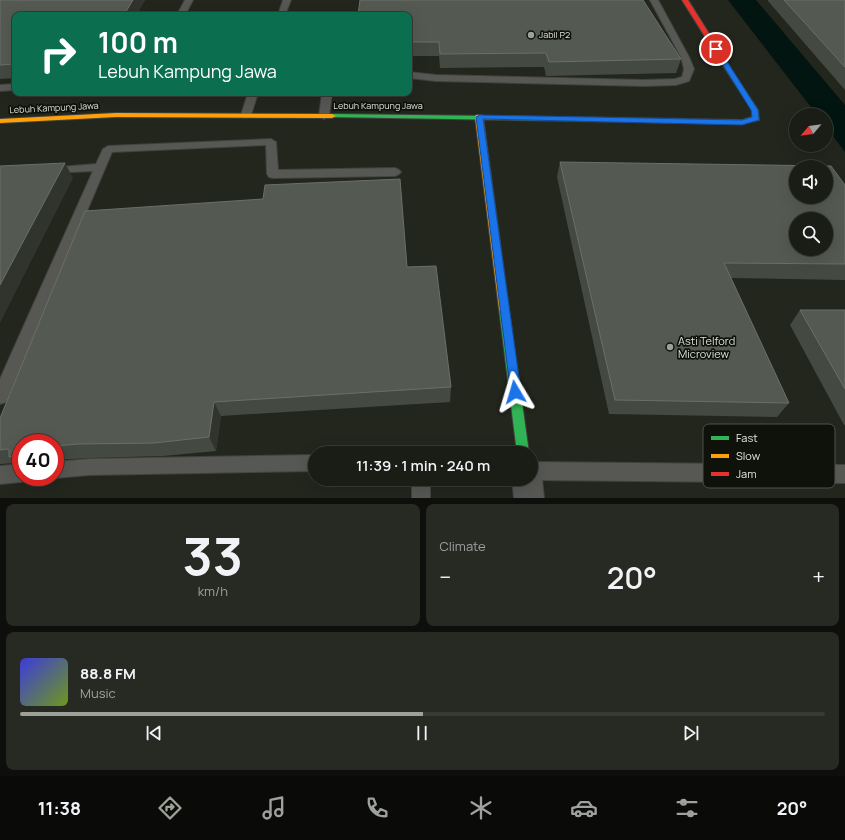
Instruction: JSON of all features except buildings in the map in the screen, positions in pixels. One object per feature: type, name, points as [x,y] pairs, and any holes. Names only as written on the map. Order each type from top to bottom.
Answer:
[{"type":"street","name":"Lebuh Kampung Jawa","points":[[0,120],[116,115],[480,117],[742,122],[756,118],[754,110],[685,0]]},
{"type":"street","points":[[480,117],[522,446]]},
{"type":"street","points":[[527,486],[529,498]]},
{"type":"lane","points":[[183,12],[189,0]]},
{"type":"lane","points":[[283,12],[287,0]]},
{"type":"lane","points":[[412,75],[436,78],[644,83],[676,82],[686,78],[689,69],[685,57],[654,0]]},
{"type":"lane","points":[[0,88],[12,87]]},
{"type":"lane","points":[[246,115],[252,96]]},
{"type":"lane","points":[[324,116],[327,96]]},
{"type":"lane","points":[[0,397],[108,148],[271,142],[273,174],[395,172]]},
{"type":"lane","points":[[38,170],[100,167]]},
{"type":"lane","points":[[64,469],[308,463]]},
{"type":"lane","points":[[538,471],[703,473]]},
{"type":"lane","points":[[0,475],[12,474]]},
{"type":"lane","points":[[835,474],[845,474]]},
{"type":"lane","points":[[421,486],[421,498]]},
{"type":"shaded area","points":[[728,0],[756,0],[845,105],[845,152],[833,136],[833,108],[812,108]]},
{"type":"traffic: fast","points":[[332,116],[575,119]]},
{"type":"traffic: fast","points":[[504,309],[522,446]]},
{"type":"traffic: slow","points":[[575,119],[742,122],[756,118],[755,110],[727,67]]},
{"type":"traffic: slow","points":[[0,121],[116,115],[332,116]]},
{"type":"traffic: slow","points":[[479,117],[504,309]]},
{"type":"traffic: jam","points":[[685,0],[727,67]]},
{"type":"place","name":"Jabil P2","points":[[531,35]]},
{"type":"place","name":"Asti Telford Microview","points":[[670,347]]},
{"type":"route","points":[[515,392],[480,117],[742,122],[756,118],[754,110],[716,49]]}]
